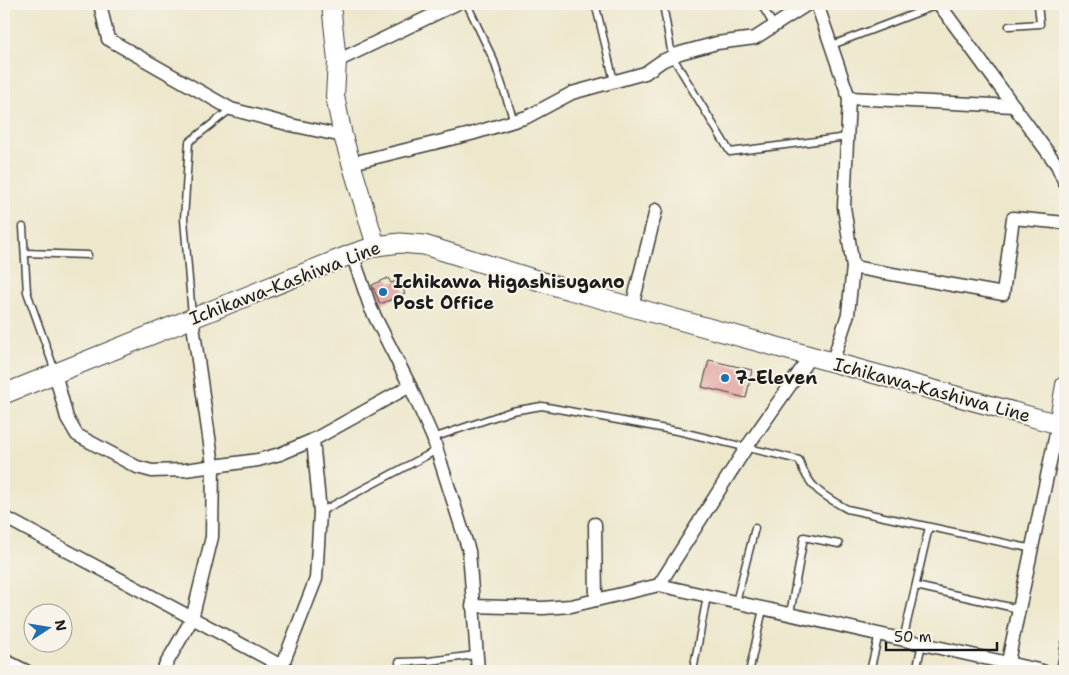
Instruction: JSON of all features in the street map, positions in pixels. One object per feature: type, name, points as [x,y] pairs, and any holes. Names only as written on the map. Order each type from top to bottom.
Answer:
[{"type":"main road","name":"Ichikawa-Kashiwa Line","points":[[4,394],[352,254],[376,246],[400,243],[424,245],[559,287],[1062,425]]},
{"type":"street","points":[[100,4],[108,39],[231,109],[343,136]]},
{"type":"street","points":[[331,4],[337,61],[335,96],[343,136],[376,246]]},
{"type":"street","points":[[337,61],[456,4]]},
{"type":"street","points":[[352,163],[471,134],[527,117],[572,92],[645,73],[680,53],[717,43],[756,38],[808,4]]},
{"type":"street","points":[[816,4],[832,45],[849,98],[844,207],[853,267],[848,314],[832,363]]},
{"type":"street","points":[[940,4],[1058,165],[1065,183]]},
{"type":"street","points":[[849,98],[1014,106]]},
{"type":"street","points":[[632,307],[656,210]]},
{"type":"street","points":[[853,267],[1003,294],[1013,218],[1065,224]]},
{"type":"street","points":[[352,254],[372,309],[410,386],[435,444],[469,550],[478,671]]},
{"type":"street","points":[[162,671],[192,620],[212,537],[213,466],[192,318]]},
{"type":"street","points":[[658,585],[746,448],[810,357]]},
{"type":"street","points":[[55,373],[67,418],[77,435],[137,468],[152,471],[185,470],[258,460],[280,454],[313,440],[410,386]]},
{"type":"street","points":[[1007,667],[1062,425],[1065,385]]},
{"type":"street","points":[[4,517],[285,670],[316,579],[320,512],[313,440]]},
{"type":"street","points":[[595,524],[596,600]]},
{"type":"street","points":[[472,606],[543,608],[571,606],[658,585],[922,644],[1007,667],[1043,671]]},
{"type":"street","points":[[4,660],[26,671]]},
{"type":"lane","points":[[467,4],[494,61],[514,121]]},
{"type":"lane","points":[[663,4],[672,56],[730,152],[847,137]]},
{"type":"lane","points":[[761,4],[774,26]]},
{"type":"lane","points":[[832,45],[940,4]]},
{"type":"lane","points":[[1009,26],[1040,24],[1038,4]]},
{"type":"lane","points":[[596,7],[614,81]]},
{"type":"lane","points":[[192,318],[184,219],[189,142],[231,109]]},
{"type":"lane","points":[[23,227],[27,292],[55,373]]},
{"type":"lane","points":[[24,253],[88,255]]},
{"type":"lane","points":[[320,512],[435,444],[512,411],[542,406],[682,432],[799,460],[805,476],[822,495],[847,509],[1033,549]]},
{"type":"lane","points":[[903,640],[929,527]]},
{"type":"lane","points":[[736,602],[755,528]]},
{"type":"lane","points":[[790,614],[804,537],[839,544]]},
{"type":"lane","points":[[916,586],[1019,609]]},
{"type":"lane","points":[[693,671],[707,596]]},
{"type":"lane","points":[[750,668],[763,609]]},
{"type":"lane","points":[[870,671],[879,634]]},
{"type":"lane","points":[[1060,671],[1065,643]]},
{"type":"lane","points":[[916,671],[922,644]]},
{"type":"lane","points":[[400,671],[399,662],[429,661],[476,655]]},
{"type":"building","points":[[388,278],[391,283],[399,280],[405,294],[380,304],[372,285]]},
{"type":"building","points":[[709,360],[752,370],[746,398],[702,387]]},
{"type":"place","name":"Ichikawa Higashisugano Post Office","points":[[383,292]]},
{"type":"place","name":"7-Eleven","points":[[725,378]]}]
